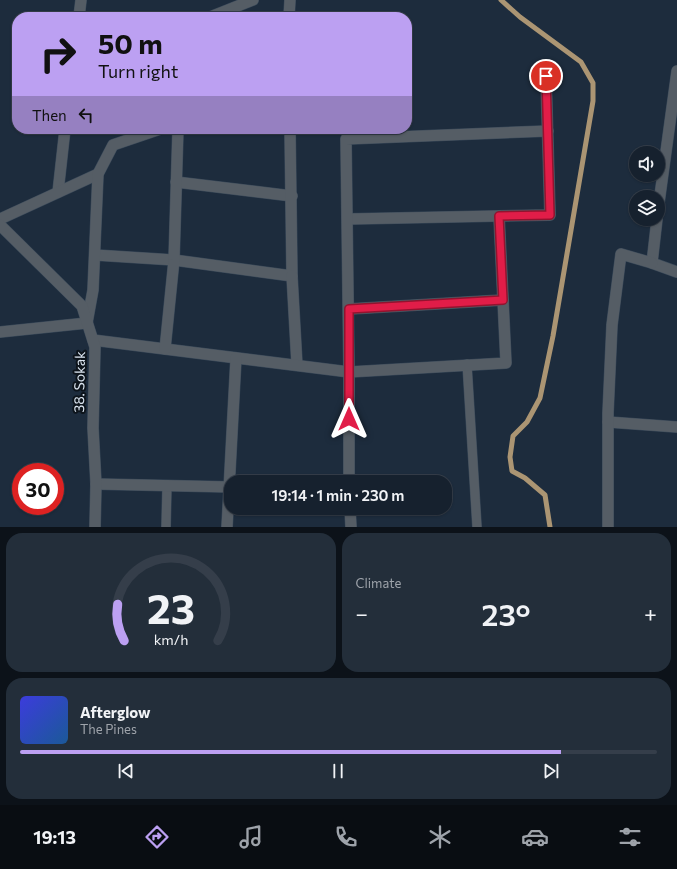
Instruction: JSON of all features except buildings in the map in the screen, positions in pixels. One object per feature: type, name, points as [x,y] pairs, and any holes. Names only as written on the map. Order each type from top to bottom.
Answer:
[{"type":"street","points":[[79,12],[81,0]]},
{"type":"street","points":[[223,12],[253,0]]},
{"type":"street","points":[[290,0],[290,12]]},
{"type":"street","points":[[661,190],[675,95],[677,71]]},
{"type":"street","points":[[348,218],[550,215],[546,76]]},
{"type":"street","points":[[349,475],[349,309],[346,139],[548,131]]},
{"type":"street","points":[[58,192],[64,134]]},
{"type":"street","points":[[0,332],[87,323],[93,290],[98,174],[113,146],[146,134]]},
{"type":"street","points":[[165,349],[174,260],[178,134]]},
{"type":"street","points":[[290,134],[292,276],[297,365]]},
{"type":"street","points":[[0,219],[98,174]]},
{"type":"street","points":[[176,182],[292,196]]},
{"type":"street","points":[[93,340],[349,372],[467,364],[506,363],[499,216]]},
{"type":"street","name":"38. Sokak","points":[[0,225],[82,306],[93,340],[95,347],[93,428],[96,484],[95,527]]},
{"type":"street","points":[[652,263],[656,226]]},
{"type":"street","points":[[608,527],[608,422],[612,325],[621,254],[677,272]]},
{"type":"street","points":[[94,255],[174,260],[292,276]]},
{"type":"street","points":[[349,309],[503,300]]},
{"type":"street","points":[[231,475],[236,358]]},
{"type":"street","points":[[608,422],[677,427]]},
{"type":"street","points":[[96,484],[224,487]]},
{"type":"street","points":[[228,527],[229,515]]},
{"type":"street","points":[[350,515],[351,527]]},
{"type":"lane","points":[[467,364],[477,527]]},
{"type":"lane","points":[[166,527],[167,485]]},
{"type":"waterway","points":[[501,0],[520,17],[581,62],[593,83],[593,101],[553,336],[540,398],[527,422],[513,436],[510,457],[512,471],[525,478],[545,495],[550,527]]},
{"type":"route","points":[[349,419],[349,309],[503,300],[499,216],[550,215],[546,76]]}]
